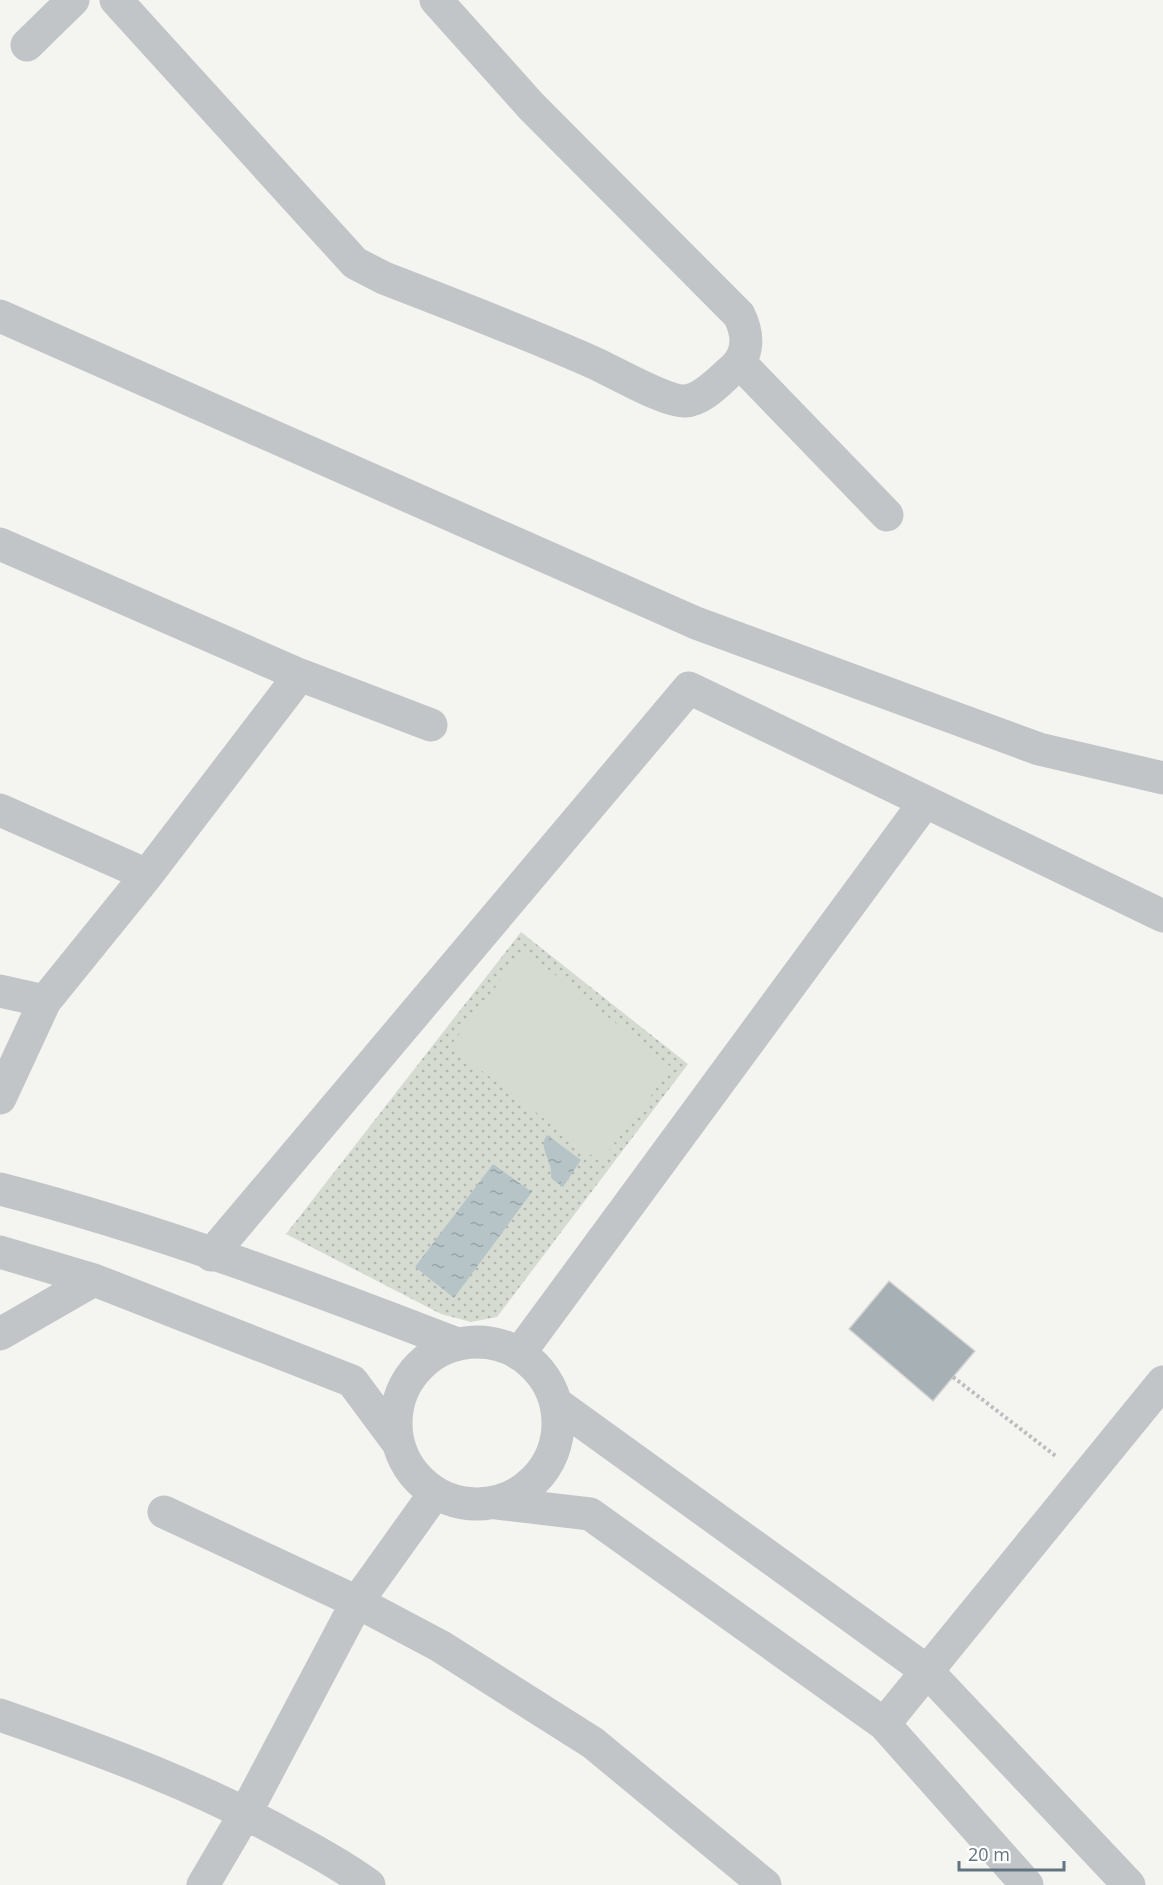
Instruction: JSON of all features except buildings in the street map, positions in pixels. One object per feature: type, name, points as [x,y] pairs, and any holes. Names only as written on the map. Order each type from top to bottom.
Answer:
[{"type":"street","points":[[27,45],[73,0]]},
{"type":"street","points":[[116,0],[355,263],[384,278],[592,362],[674,400],[692,400],[702,395],[740,363],[744,354],[746,335],[744,325],[732,306],[531,106],[436,0]]},
{"type":"street","points":[[0,316],[696,623],[1039,749],[1163,778]]},
{"type":"street","points":[[740,363],[887,515]]},
{"type":"street","points":[[0,543],[300,675],[431,725]]},
{"type":"street","points":[[0,1098],[45,1001],[147,875],[300,675]]},
{"type":"street","points":[[211,1255],[689,688],[1163,916]]},
{"type":"street","points":[[519,1354],[925,802]]},
{"type":"street","points":[[0,810],[147,875]]},
{"type":"street","points":[[0,991],[45,1001]]},
{"type":"street","points":[[0,1189],[85,1211],[457,1344],[489,1343],[519,1354],[543,1375],[557,1404],[558,1435],[547,1466],[526,1489],[497,1503]]},
{"type":"street","points":[[0,1252],[94,1280],[352,1381],[398,1443],[411,1472],[435,1493],[465,1504],[497,1503],[590,1514],[884,1724],[1027,1885]]},
{"type":"street","points":[[0,1334],[94,1280]]},
{"type":"street","points":[[398,1443],[396,1411],[407,1382],[428,1358],[457,1344]]},
{"type":"street","points":[[884,1724],[1163,1382]]},
{"type":"street","points":[[557,1404],[927,1671],[1129,1885]]},
{"type":"street","points":[[204,1885],[246,1812],[357,1602],[435,1493]]},
{"type":"street","points":[[164,1512],[357,1602],[440,1646],[593,1743],[765,1885]]},
{"type":"street","points":[[0,1715],[119,1756],[246,1812],[351,1871],[369,1885]]},
{"type":"path","points":[[953,1377],[1084,1478]]},
{"type":"shaded area","points":[[521,932],[688,1064],[497,1317],[471,1322],[441,1314],[286,1234]]},
{"type":"shaded area","points":[[524,950],[672,1068],[600,1162],[450,1046]]},
{"type":"water","points":[[547,1135],[581,1160],[563,1187],[551,1178],[550,1165],[544,1149],[544,1140]]},
{"type":"water","points":[[493,1164],[532,1192],[454,1298],[415,1267]]}]
